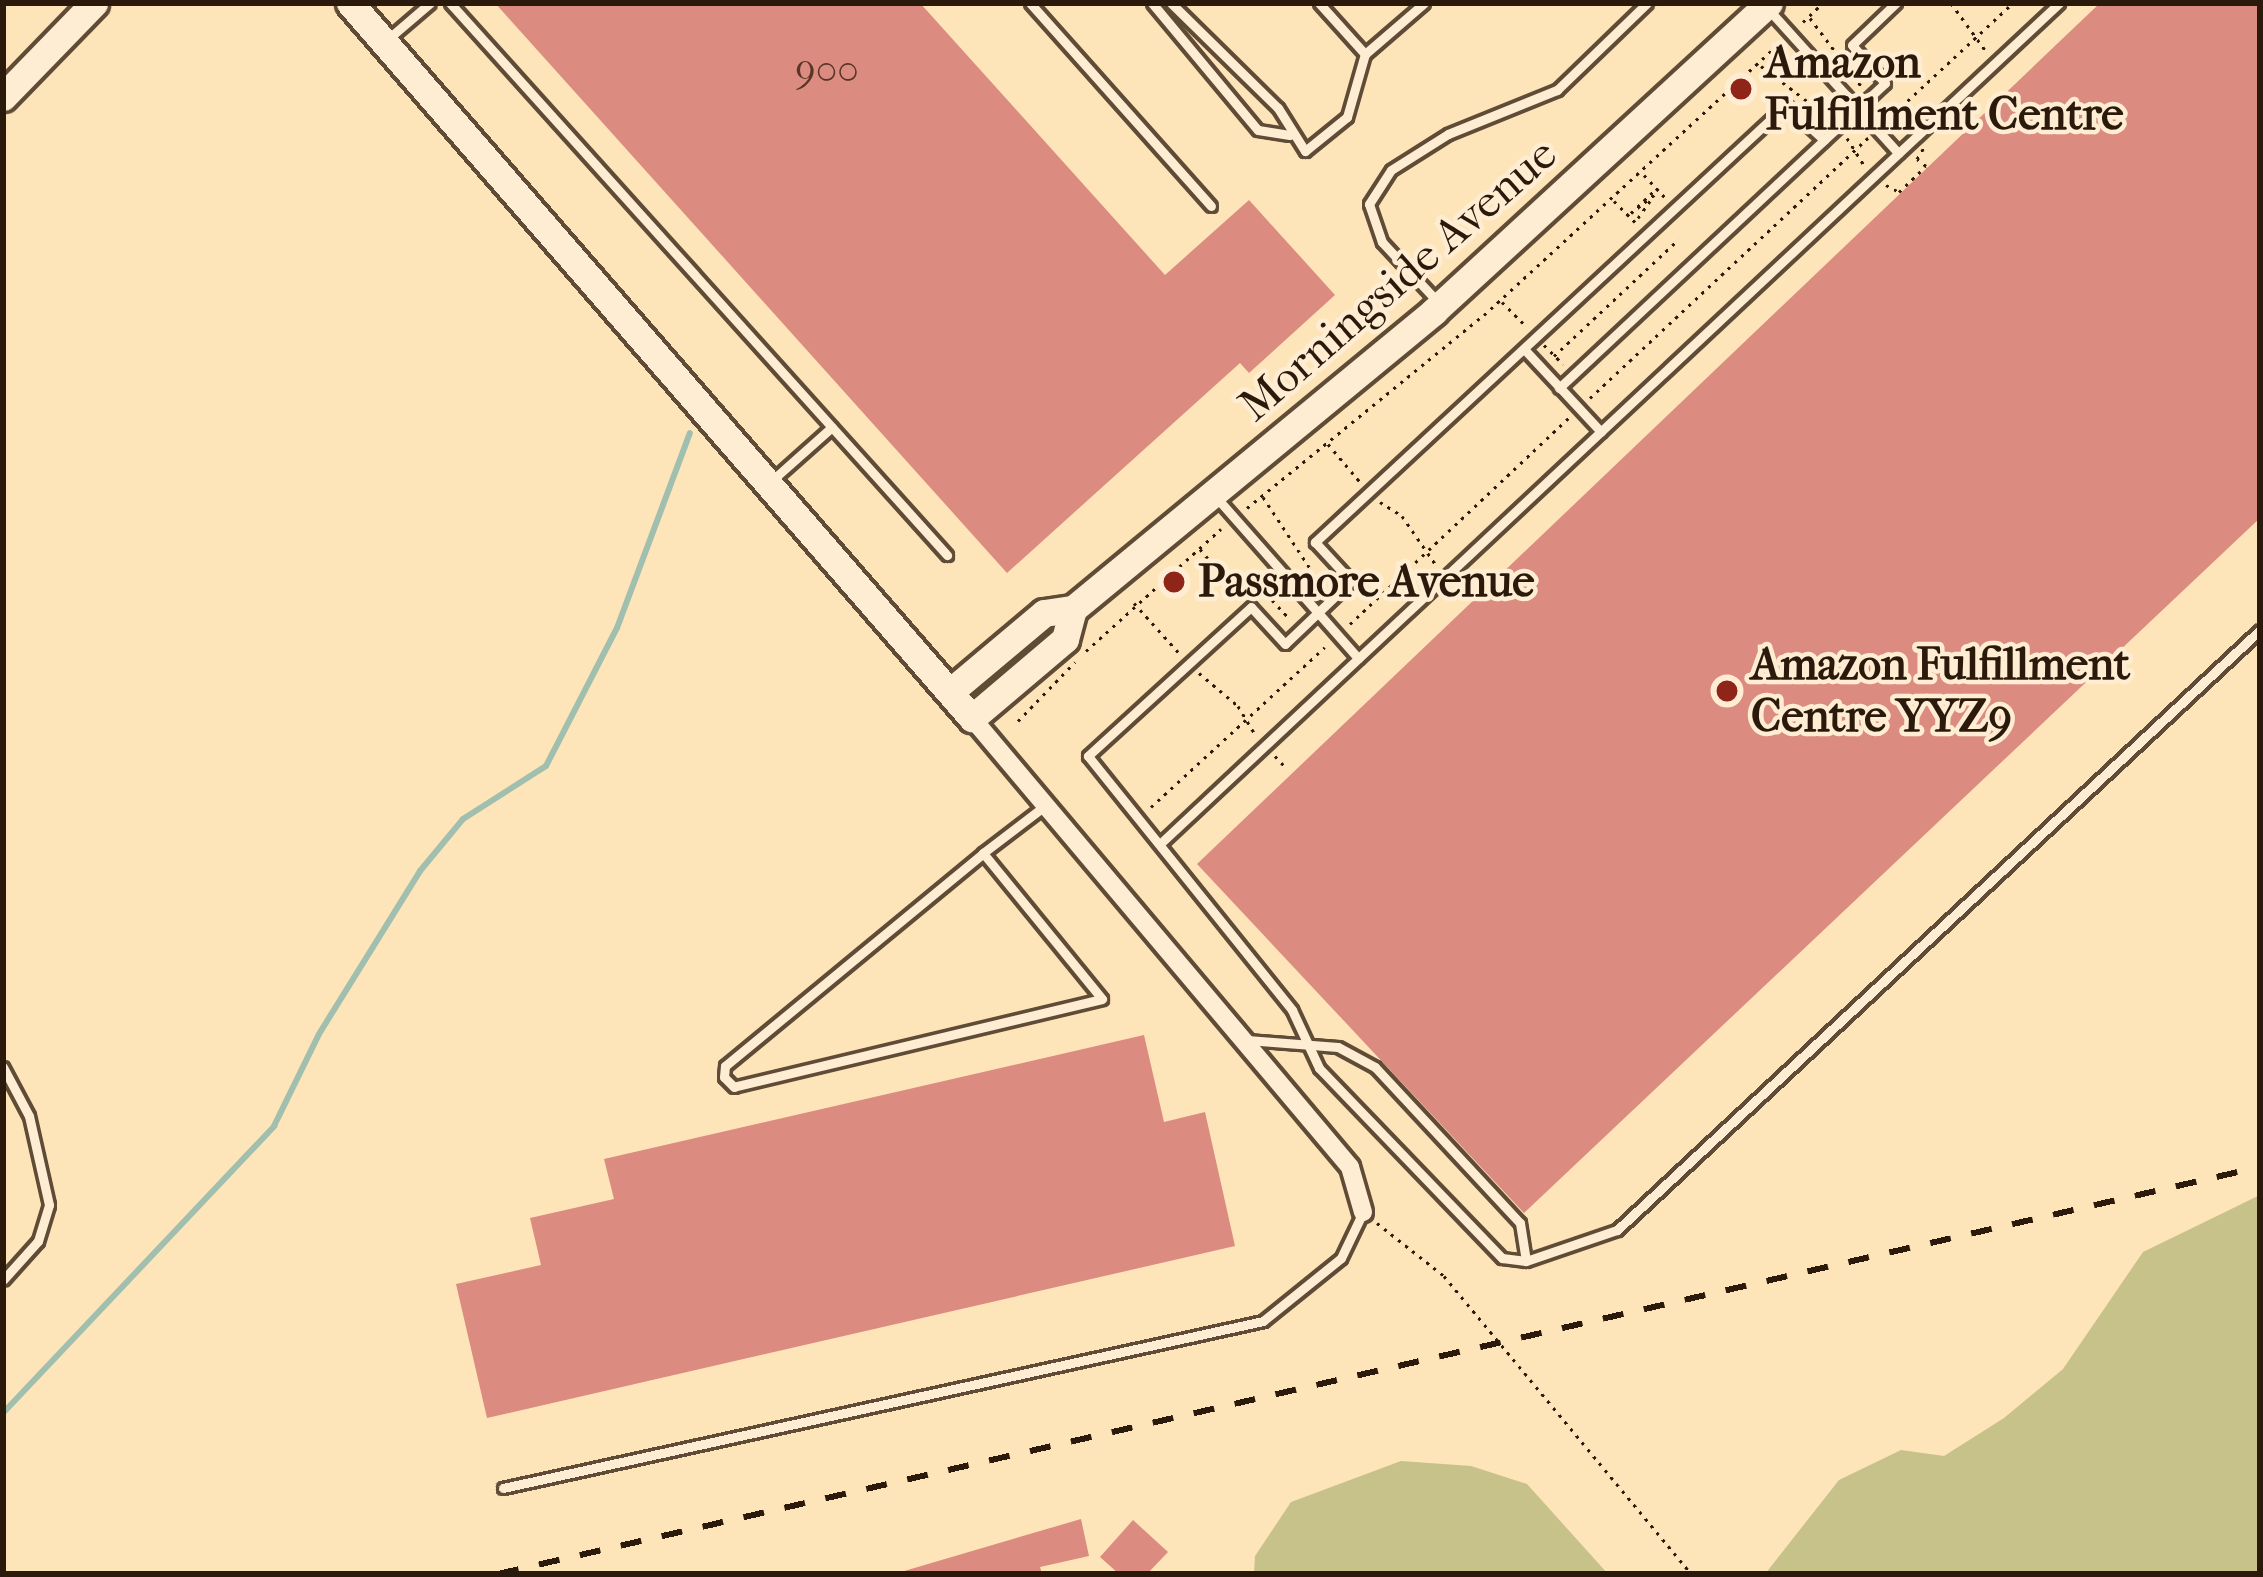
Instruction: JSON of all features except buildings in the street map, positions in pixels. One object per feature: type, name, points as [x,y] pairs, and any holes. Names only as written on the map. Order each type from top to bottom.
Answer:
[{"type":"main road","points":[[3,97],[94,3]]},
{"type":"main road","points":[[350,3],[972,718]]},
{"type":"main road","name":"Morningside Avenue","points":[[950,692],[1044,613],[1073,609],[1441,304],[1767,5]]},
{"type":"main road","name":"Morningside Avenue","points":[[972,718],[1065,639],[1073,609]]},
{"type":"street","points":[[972,718],[1350,1167],[1363,1212]]},
{"type":"lane","points":[[383,42],[430,3]]},
{"type":"lane","points":[[450,3],[947,555]]},
{"type":"lane","points":[[1030,3],[1210,206]]},
{"type":"lane","points":[[1152,3],[1258,130],[1290,135]]},
{"type":"lane","points":[[1171,3],[1278,108],[1290,135],[1305,151],[1347,117],[1365,54],[1424,3]]},
{"type":"lane","points":[[1319,3],[1365,54]]},
{"type":"lane","points":[[1441,304],[1382,242],[1369,204],[1391,170],[1448,134],[1557,90],[1647,3]]},
{"type":"lane","points":[[1559,388],[1885,83],[1852,45],[1897,3]]},
{"type":"lane","points":[[1163,842],[2059,3]]},
{"type":"lane","points":[[1767,5],[1898,153]]},
{"type":"lane","points":[[1824,140],[1786,105],[1316,542],[1351,581],[1285,644],[1251,608],[1088,756],[1163,842],[1311,1046],[1319,1068],[1458,1219],[1502,1258],[1526,1261],[1617,1229],[2260,630]]},
{"type":"lane","points":[[1524,349],[1600,432]]},
{"type":"lane","points":[[766,486],[832,427]]},
{"type":"lane","points":[[1213,493],[1358,658]]},
{"type":"lane","points":[[983,853],[1102,999],[734,1087],[724,1077],[725,1066],[983,853],[1047,804]]},
{"type":"lane","points":[[1236,1037],[1338,1047],[1375,1067],[1520,1223],[1526,1261]]},
{"type":"lane","points":[[3,1067],[28,1116],[49,1205],[38,1241],[3,1280]]},
{"type":"lane","points":[[503,1488],[1263,1321],[1341,1258],[1363,1212]]},
{"type":"path","points":[[1018,722],[1133,602],[1613,200],[1823,3]]},
{"type":"path","points":[[1951,3],[1995,62]]},
{"type":"path","points":[[1809,16],[1871,96],[1930,147],[1917,159],[1927,166],[1899,192],[1873,176]]},
{"type":"path","points":[[1642,174],[1663,195]]},
{"type":"path","points":[[1650,232],[1637,218],[1654,195],[1631,212],[1657,188]]},
{"type":"path","points":[[1613,200],[1635,222]]},
{"type":"path","points":[[1554,356],[1678,239]]},
{"type":"path","points":[[1600,389],[1621,412]]},
{"type":"path","points":[[1327,443],[1370,493],[1402,516],[1445,577]]},
{"type":"path","points":[[1262,496],[1353,620]]},
{"type":"path","points":[[1133,602],[1189,664],[1238,706],[1286,768]]},
{"type":"path","points":[[1363,1212],[1444,1276],[1691,1574]]},
{"type":"shaded area","points":[[2260,1195],[2260,1574],[1765,1574],[1839,1480],[1901,1450],[1944,1456],[2004,1418],[2063,1369],[2143,1252]]},
{"type":"shaded area","points":[[1401,1461],[1471,1466],[1527,1484],[1608,1574],[1254,1574],[1255,1556],[1291,1502]]},
{"type":"waterway","points":[[3,1413],[274,1126],[319,1034],[420,871],[463,819],[546,766],[617,628],[690,433]]},
{"type":"railway","points":[[498,1574],[2260,1167]]},
{"type":"place","name":"Amazon Fulfillment Centre","points":[[1741,89]]},
{"type":"place","name":"Passmore Avenue","points":[[1174,582]]},
{"type":"place","name":"Amazon Fulfillment Centre YYZ9","points":[[1727,691]]}]
